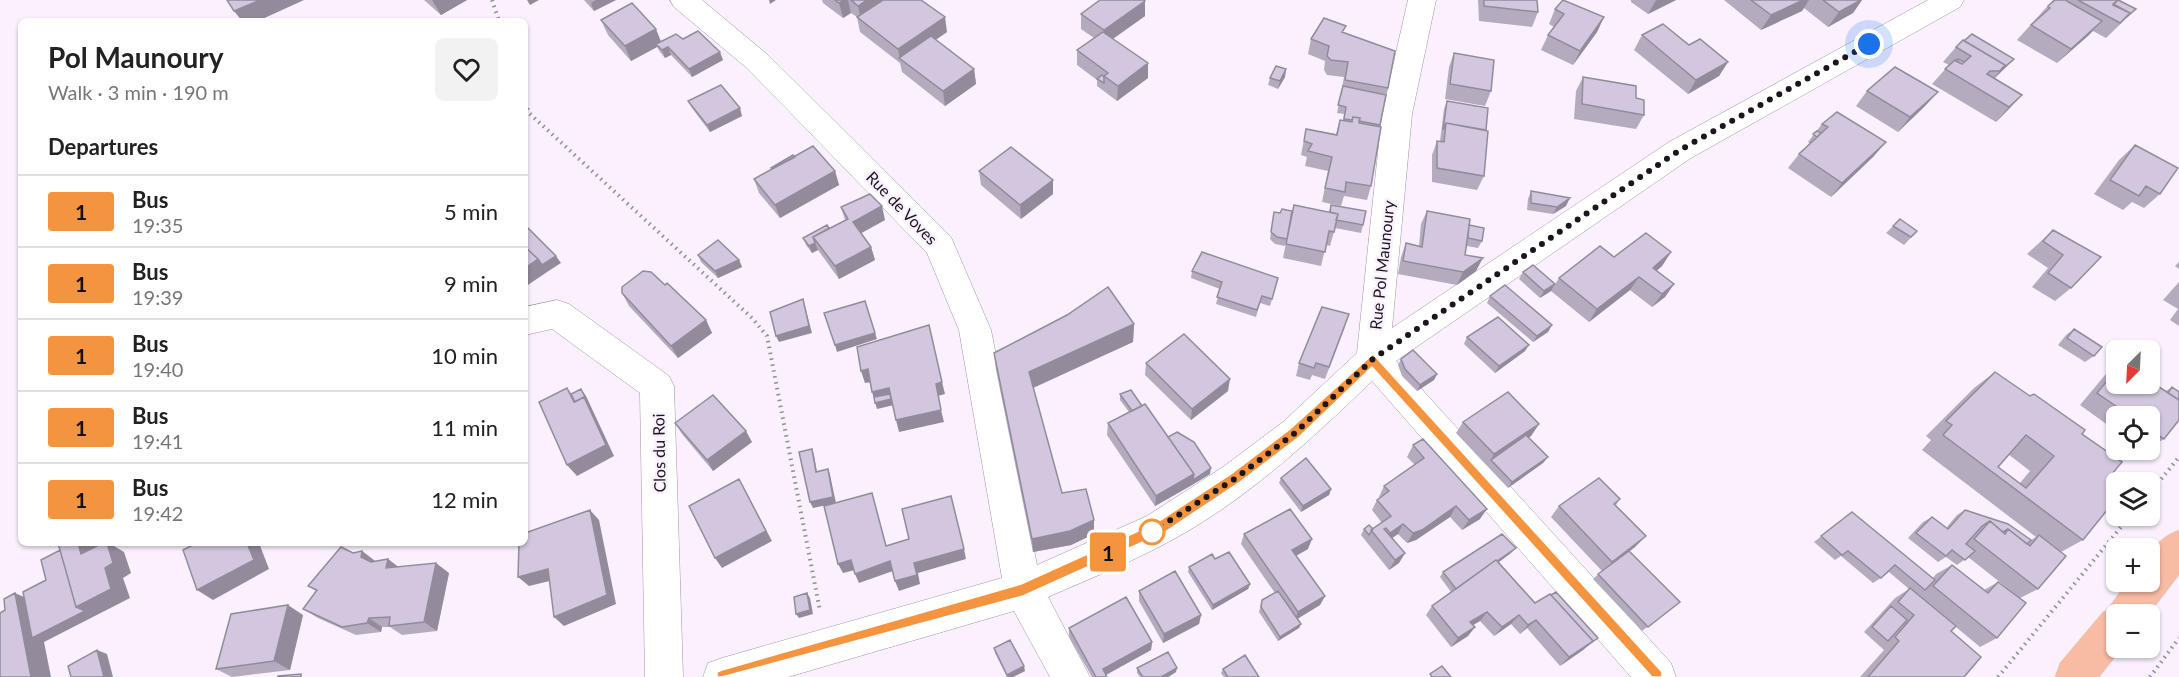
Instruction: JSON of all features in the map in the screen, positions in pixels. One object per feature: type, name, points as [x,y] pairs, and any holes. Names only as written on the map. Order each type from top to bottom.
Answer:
[{"type":"main road","points":[[2133,604],[2179,547]]},
{"type":"main road","points":[[2074,677],[2106,637]]},
{"type":"street","name":"Rue de Voves","points":[[684,0],[758,62],[940,246],[975,330],[1023,590],[1071,677]]},
{"type":"street","name":"Rue Pol Maunoury","points":[[1373,359],[1397,114],[1422,0]]},
{"type":"street","points":[[722,677],[1023,590],[1160,528],[1236,478],[1295,433],[1373,359],[1680,150],[1789,87],[1950,0]]},
{"type":"street","name":"Clos du Roi","points":[[528,320],[557,314],[657,386],[664,677]]},
{"type":"street","points":[[1373,359],[1657,677]]},
{"type":"path","points":[[492,0],[498,18]]},
{"type":"path","points":[[528,110],[752,318],[767,336],[826,647]]},
{"type":"path","points":[[2160,481],[2179,457]]},
{"type":"path","points":[[1998,677],[2122,526]]},
{"type":"path","points":[[2150,677],[2179,638]]},
{"type":"building","points":[[227,0],[260,0],[234,11]]},
{"type":"building","points":[[851,0],[867,0],[858,6]]},
{"type":"building","points":[[883,0],[921,0],[945,17],[898,49],[857,17]]},
{"type":"building","points":[[1100,0],[1145,1],[1104,30],[1081,14]]},
{"type":"building","points":[[1484,0],[1537,0],[1538,12],[1484,6]]},
{"type":"building","points":[[1563,0],[1604,17],[1580,51],[1548,35],[1564,14],[1555,9]]},
{"type":"building","points":[[1751,0],[1803,0],[1771,15]]},
{"type":"building","points":[[1823,0],[1861,0],[1839,12]]},
{"type":"building","points":[[2055,0],[2065,0],[2102,21],[2071,49],[2031,25],[2050,8],[2048,6]]},
{"type":"building","points":[[2078,0],[2118,0],[2113,4],[2130,13],[2120,23]]},
{"type":"building","points":[[2118,0],[2136,9],[2123,20],[2130,13],[2113,5]]},
{"type":"building","points":[[632,3],[656,29],[625,46],[601,20]]},
{"type":"building","points":[[1324,18],[1346,26],[1342,32],[1395,51],[1388,88],[1345,80],[1348,62],[1331,60],[1327,56],[1329,46],[1311,39]]},
{"type":"building","points":[[1663,24],[1689,45],[1700,39],[1728,62],[1696,80],[1642,35]]},
{"type":"building","points":[[698,31],[720,52],[689,69],[668,47],[662,50],[656,44],[676,34],[683,39]]},
{"type":"building","points":[[1103,32],[1148,63],[1118,86],[1104,76],[1108,73],[1077,50]]},
{"type":"building","points":[[1972,34],[2014,59],[1999,72],[2005,65],[1964,41]]},
{"type":"building","points":[[931,36],[974,69],[943,91],[899,58]]},
{"type":"building","points":[[1963,40],[2005,65],[2000,71],[1990,71],[1987,74],[2022,95],[2009,107],[1945,69],[1955,60],[1962,64],[1971,56],[1956,47]]},
{"type":"building","points":[[1454,53],[1494,60],[1491,91],[1450,84]]},
{"type":"building","points":[[1276,66],[1286,69],[1280,81],[1270,78]]},
{"type":"building","points":[[1895,67],[1938,92],[1910,117],[1867,91]]},
{"type":"building","points":[[1102,75],[1104,77],[1104,83],[1097,79]]},
{"type":"building","points":[[1583,77],[1636,86],[1636,98],[1644,100],[1644,115],[1582,104]]},
{"type":"building","points":[[721,85],[740,108],[707,125],[688,101]]},
{"type":"building","points":[[1343,86],[1386,95],[1380,125],[1359,121],[1360,118],[1344,119],[1346,107],[1338,105]]},
{"type":"building","points":[[1447,101],[1488,108],[1486,130],[1446,123],[1443,130]]},
{"type":"building","points":[[1837,112],[1886,142],[1842,183],[1799,154],[1828,127],[1822,124]]},
{"type":"building","points":[[1353,117],[1360,118],[1359,123],[1381,127],[1371,186],[1346,182],[1345,192],[1325,188],[1332,157],[1308,151],[1312,144],[1304,141],[1306,129],[1337,135],[1340,120],[1352,122]]},
{"type":"building","points":[[1446,123],[1488,131],[1484,176],[1437,168],[1437,141],[1444,142]]},
{"type":"building","points":[[1817,131],[1821,133],[1817,137],[1813,134]]},
{"type":"building","points":[[2135,145],[2178,168],[2160,194],[2146,186],[2139,196],[2110,180]]},
{"type":"building","points":[[813,146],[835,171],[775,205],[754,179]]},
{"type":"building","points":[[1011,147],[1053,180],[1020,205],[979,171]]},
{"type":"building","points":[[793,155],[795,157],[771,168]]},
{"type":"building","points":[[1531,191],[1570,198],[1557,207],[1531,203]]},
{"type":"building","points":[[870,194],[882,206],[853,222],[871,247],[835,266],[813,237],[848,219],[841,207]]},
{"type":"building","points":[[1294,205],[1338,214],[1334,232],[1329,231],[1325,252],[1286,244]]},
{"type":"building","points":[[1331,205],[1366,211],[1363,225],[1336,220],[1338,214],[1330,212]]},
{"type":"building","points":[[1282,209],[1292,211],[1287,239],[1277,237],[1271,232],[1274,212],[1280,213]]},
{"type":"building","points":[[1427,211],[1470,219],[1465,255],[1483,258],[1463,272],[1403,261],[1406,243],[1422,247]]},
{"type":"building","points":[[1900,219],[1917,231],[1911,237],[1893,226]]},
{"type":"building","points":[[827,225],[829,228],[813,237],[815,243],[809,246],[803,238]]},
{"type":"building","points":[[1469,225],[1484,228],[1482,241],[1468,238]]},
{"type":"building","points":[[528,228],[556,256],[542,265],[528,250]]},
{"type":"building","points":[[2053,230],[2101,257],[2071,288],[2048,273],[2063,255],[2043,241]]},
{"type":"building","points":[[1646,233],[1671,252],[1653,268],[1674,284],[1662,294],[1639,277],[1597,309],[1559,278],[1600,246],[1614,257]]},
{"type":"building","points":[[718,240],[739,260],[715,271],[698,255]]},
{"type":"building","points":[[528,250],[538,259],[528,266]]},
{"type":"building","points":[[1202,252],[1278,278],[1272,299],[1262,296],[1257,310],[1217,297],[1222,282],[1192,271]]},
{"type":"building","points":[[1533,265],[1555,284],[1544,291],[1523,272]]},
{"type":"building","points":[[643,271],[651,272],[665,285],[667,283],[706,320],[671,346],[622,293],[622,287]]},
{"type":"building","points":[[1505,285],[1552,325],[1537,336],[1490,296]]},
{"type":"building","points":[[1108,287],[1134,324],[1029,372],[1062,493],[1086,489],[1094,520],[1070,531],[1032,539],[994,353],[1067,315]]},
{"type":"building","points":[[803,299],[809,326],[776,336],[770,312]]},
{"type":"building","points":[[865,301],[875,333],[835,345],[824,313]]},
{"type":"building","points":[[1322,307],[1349,314],[1329,367],[1316,363],[1314,368],[1299,363]]},
{"type":"building","points":[[1498,317],[1529,345],[1499,366],[1467,337]]},
{"type":"building","points":[[929,325],[942,382],[936,384],[941,410],[896,420],[889,388],[872,392],[868,369],[861,371],[857,347]]},
{"type":"building","points":[[2074,329],[2102,347],[2094,356],[2067,338]]},
{"type":"building","points":[[1184,334],[1230,379],[1192,409],[1146,363]]},
{"type":"building","points":[[1413,350],[1437,374],[1420,385],[1405,369],[1401,359]]},
{"type":"building","points":[[1995,372],[2030,396],[2034,394],[2085,430],[2082,434],[2106,451],[2106,460],[2122,462],[2114,472],[2106,472],[2106,511],[2083,540],[1943,435],[1952,425],[1946,421]],"holes":[[[2026,435],[2054,456],[2026,488],[1998,467]]]},
{"type":"building","points":[[2106,382],[2106,394],[2160,394],[2160,388],[2179,400],[2179,420],[2164,439],[2160,436],[2160,406],[2116,406],[2097,393]]},
{"type":"building","points":[[2172,387],[2179,392],[2179,400],[2168,393]]},
{"type":"building","points":[[567,388],[574,402],[584,397],[606,445],[567,465],[539,402]]},
{"type":"building","points":[[581,389],[588,403],[584,397],[575,402],[571,394]]},
{"type":"building","points":[[1131,390],[1142,406],[1132,411],[1120,394]]},
{"type":"building","points":[[1508,392],[1539,424],[1494,454],[1463,422]]},
{"type":"building","points":[[890,394],[891,399],[875,403],[874,397]]},
{"type":"building","points":[[713,395],[746,431],[707,460],[675,423]]},
{"type":"building","points":[[1145,404],[1194,474],[1156,496],[1108,423]]},
{"type":"building","points":[[1177,432],[1194,442],[1211,468],[1193,480],[1194,474],[1168,437]]},
{"type":"building","points":[[1526,435],[1548,457],[1512,482],[1491,460]]},
{"type":"building","points":[[1423,439],[1487,509],[1469,520],[1456,506],[1422,530],[1413,533],[1403,524],[1390,533],[1386,528],[1384,529],[1405,553],[1395,560],[1371,530],[1391,516],[1377,500],[1389,491],[1384,486],[1424,458],[1413,445]]},
{"type":"building","points":[[812,449],[816,472],[828,469],[833,497],[810,502],[799,452]]},
{"type":"building","points":[[1306,458],[1331,489],[1303,506],[1281,478]]},
{"type":"building","points":[[1599,478],[1620,499],[1614,504],[1646,536],[1612,562],[1559,506]]},
{"type":"building","points":[[739,479],[766,531],[715,558],[689,506]]},
{"type":"building","points":[[872,493],[886,546],[909,539],[902,509],[951,496],[964,549],[914,563],[917,575],[895,581],[890,561],[855,574],[851,560],[838,564],[824,506]]},
{"type":"building","points":[[1290,509],[1312,539],[1292,550],[1325,596],[1298,612],[1244,534]]},
{"type":"building","points":[[590,510],[607,595],[554,617],[548,569],[518,577],[519,546],[528,546],[528,532]]},
{"type":"building","points":[[1965,510],[2008,524],[2031,540],[2027,544],[2008,529],[2003,532],[1990,521],[1982,526],[1966,544],[1975,551],[1965,560],[1952,550],[1946,556],[1916,533],[1932,517],[1948,529]]},
{"type":"building","points":[[1852,512],[1935,580],[1925,590],[1895,565],[1881,578],[1848,551],[1842,555],[1821,536]]},
{"type":"building","points":[[1990,521],[2005,534],[2008,529],[2030,546],[2039,535],[2066,556],[2038,589],[1974,539]]},
{"type":"building","points":[[1369,525],[1373,529],[1369,535],[1364,529]]},
{"type":"building","points":[[1502,534],[1516,548],[1456,589],[1443,572]]},
{"type":"building","points":[[59,546],[79,546],[81,554],[97,546],[108,546],[113,563],[105,568],[111,589],[76,607]]},
{"type":"building","points":[[191,546],[248,546],[254,560],[197,590],[183,550]]},
{"type":"building","points":[[341,547],[353,553],[362,551],[361,557],[371,562],[388,559],[386,568],[436,563],[424,622],[389,626],[390,617],[369,618],[367,623],[342,627],[303,609],[317,590],[308,586]]},
{"type":"building","points":[[60,550],[76,607],[85,611],[32,638],[23,592],[46,580],[41,560]]},
{"type":"building","points":[[1629,551],[1680,602],[1648,627],[1598,574]]},
{"type":"building","points":[[1229,552],[1250,584],[1213,605],[1189,567],[1212,554],[1215,559]]},
{"type":"building","points":[[1496,560],[1535,603],[1550,594],[1593,641],[1569,657],[1536,620],[1528,625],[1519,615],[1502,627],[1487,612],[1470,622],[1475,627],[1458,638],[1432,606]]},
{"type":"building","points":[[1952,565],[1988,593],[1998,582],[2026,603],[1997,638],[1933,586]]},
{"type":"building","points":[[1175,571],[1201,615],[1164,634],[1139,591]]},
{"type":"building","points":[[1910,588],[1956,626],[1951,631],[1981,657],[1964,677],[1868,677],[1899,641],[1895,637],[1914,615],[1898,602]]},
{"type":"building","points":[[1278,591],[1301,624],[1280,637],[1261,607],[1262,600]]},
{"type":"building","points":[[1556,592],[1598,638],[1588,645],[1593,641],[1551,595]]},
{"type":"building","points":[[15,593],[31,677],[0,677],[0,613],[5,610],[4,599]]},
{"type":"building","points":[[807,593],[810,610],[796,614],[794,597]]},
{"type":"building","points":[[1126,597],[1152,642],[1103,669],[1107,677],[1096,677],[1069,628]]},
{"type":"building","points":[[288,605],[274,661],[216,669],[231,614]]},
{"type":"building","points":[[1891,606],[1907,620],[1888,641],[1872,627]]},
{"type":"building","points":[[1010,640],[1024,666],[1007,675],[994,648]]},
{"type":"building","points":[[97,650],[104,677],[71,677],[68,666]]},
{"type":"building","points":[[1168,652],[1177,668],[1161,677],[1143,677],[1137,668]]},
{"type":"building","points":[[1245,655],[1259,677],[1228,677],[1223,669]]},
{"type":"building","points":[[1442,666],[1451,677],[1432,677],[1430,674]]},
{"type":"building","points":[[301,674],[301,677],[278,677],[278,676]]},
{"type":"bus line","name":"1","points":[[722,677],[1023,590],[1052,579],[1160,528],[1236,478],[1295,433],[1373,359],[1657,677]]},
{"type":"route","points":[[1152,532],[1236,478],[1295,433],[1373,359],[1430,320],[1680,150],[1869,44]]}]
